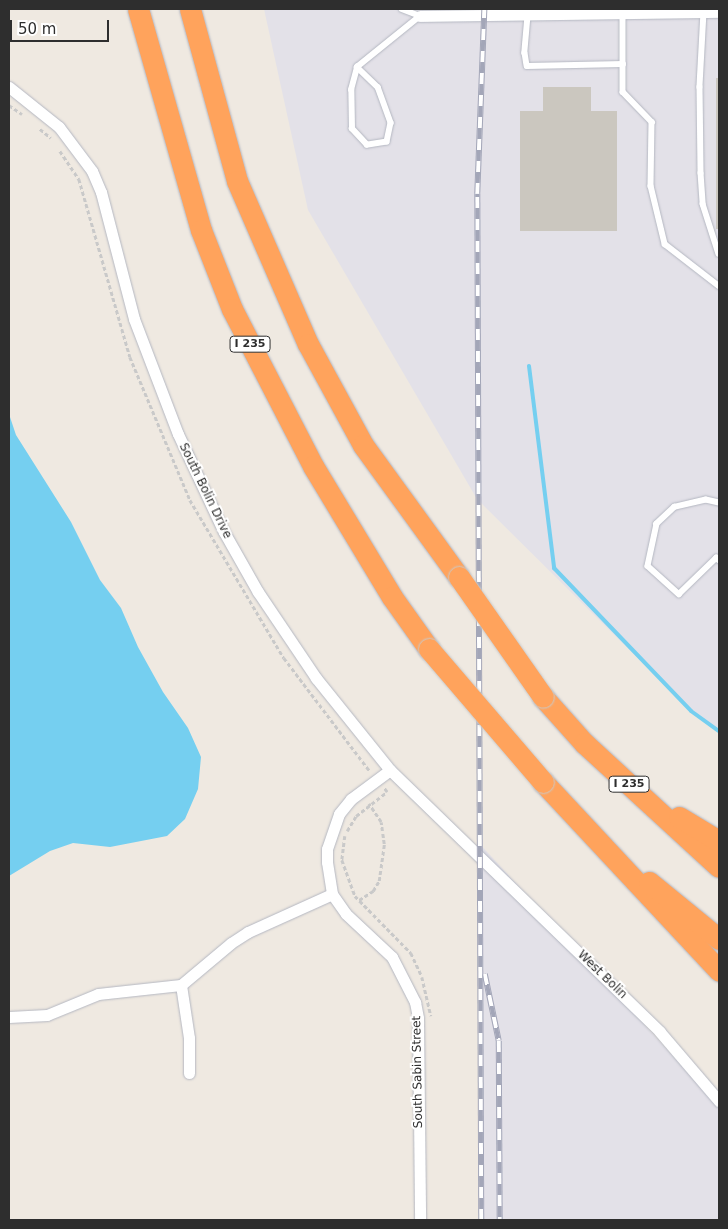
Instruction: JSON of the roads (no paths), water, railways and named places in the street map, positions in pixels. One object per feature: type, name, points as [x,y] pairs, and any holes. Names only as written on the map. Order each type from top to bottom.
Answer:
[{"type":"highway","name":"I 235","points":[[138,9],[201,230],[232,309],[314,466],[392,598],[429,649],[543,782],[602,844],[719,939]]},
{"type":"highway","name":"I 235","points":[[190,9],[237,181],[308,344],[363,445],[543,697],[584,743],[645,797],[719,868]]},
{"type":"highway","points":[[645,797],[719,841]]},
{"type":"highway","points":[[602,844],[719,971]]},
{"type":"street","points":[[420,12],[528,16],[719,12]]},
{"type":"street","name":"South Bolin Drive","points":[[9,87],[59,126],[92,171],[101,192],[134,319],[149,362],[178,434],[224,532],[258,592],[316,678],[390,770],[480,854]]},
{"type":"street","name":"South Sabin Street","points":[[390,770],[351,799],[334,824],[327,849],[332,894],[346,914],[392,957],[415,1002],[418,1018],[420,1220]]},
{"type":"street","name":"West Bolin","points":[[480,854],[660,1032],[719,1101]]},
{"type":"street","points":[[9,1018],[47,1015],[98,994],[181,985],[231,942],[248,932],[332,894]]},
{"type":"street","points":[[181,985],[189,1038],[189,1073]]},
{"type":"lane","points":[[402,9],[420,12]]},
{"type":"lane","points":[[357,67],[378,87],[390,123],[387,142],[367,145],[352,129],[351,90],[357,67],[420,12]]},
{"type":"lane","points":[[704,12],[700,87],[701,173],[704,204],[719,254]]},
{"type":"lane","points":[[622,14],[623,92],[652,122],[651,186],[665,244],[719,286]]},
{"type":"lane","points":[[528,16],[524,53],[527,66],[623,64]]},
{"type":"lane","points":[[719,504],[706,500],[675,507],[657,524],[648,566],[679,594],[716,558],[719,560]]},
{"type":"water","points":[[9,414],[16,435],[71,522],[100,580],[121,608],[138,647],[163,692],[188,728],[201,757],[198,789],[185,819],[167,836],[110,847],[73,843],[50,851],[9,876]]},
{"type":"waterway","points":[[529,366],[554,568],[691,711],[719,731]]},
{"type":"railway","points":[[481,1220],[477,194],[484,9]]},
{"type":"railway","points":[[485,974],[499,1041],[500,1220]]}]
